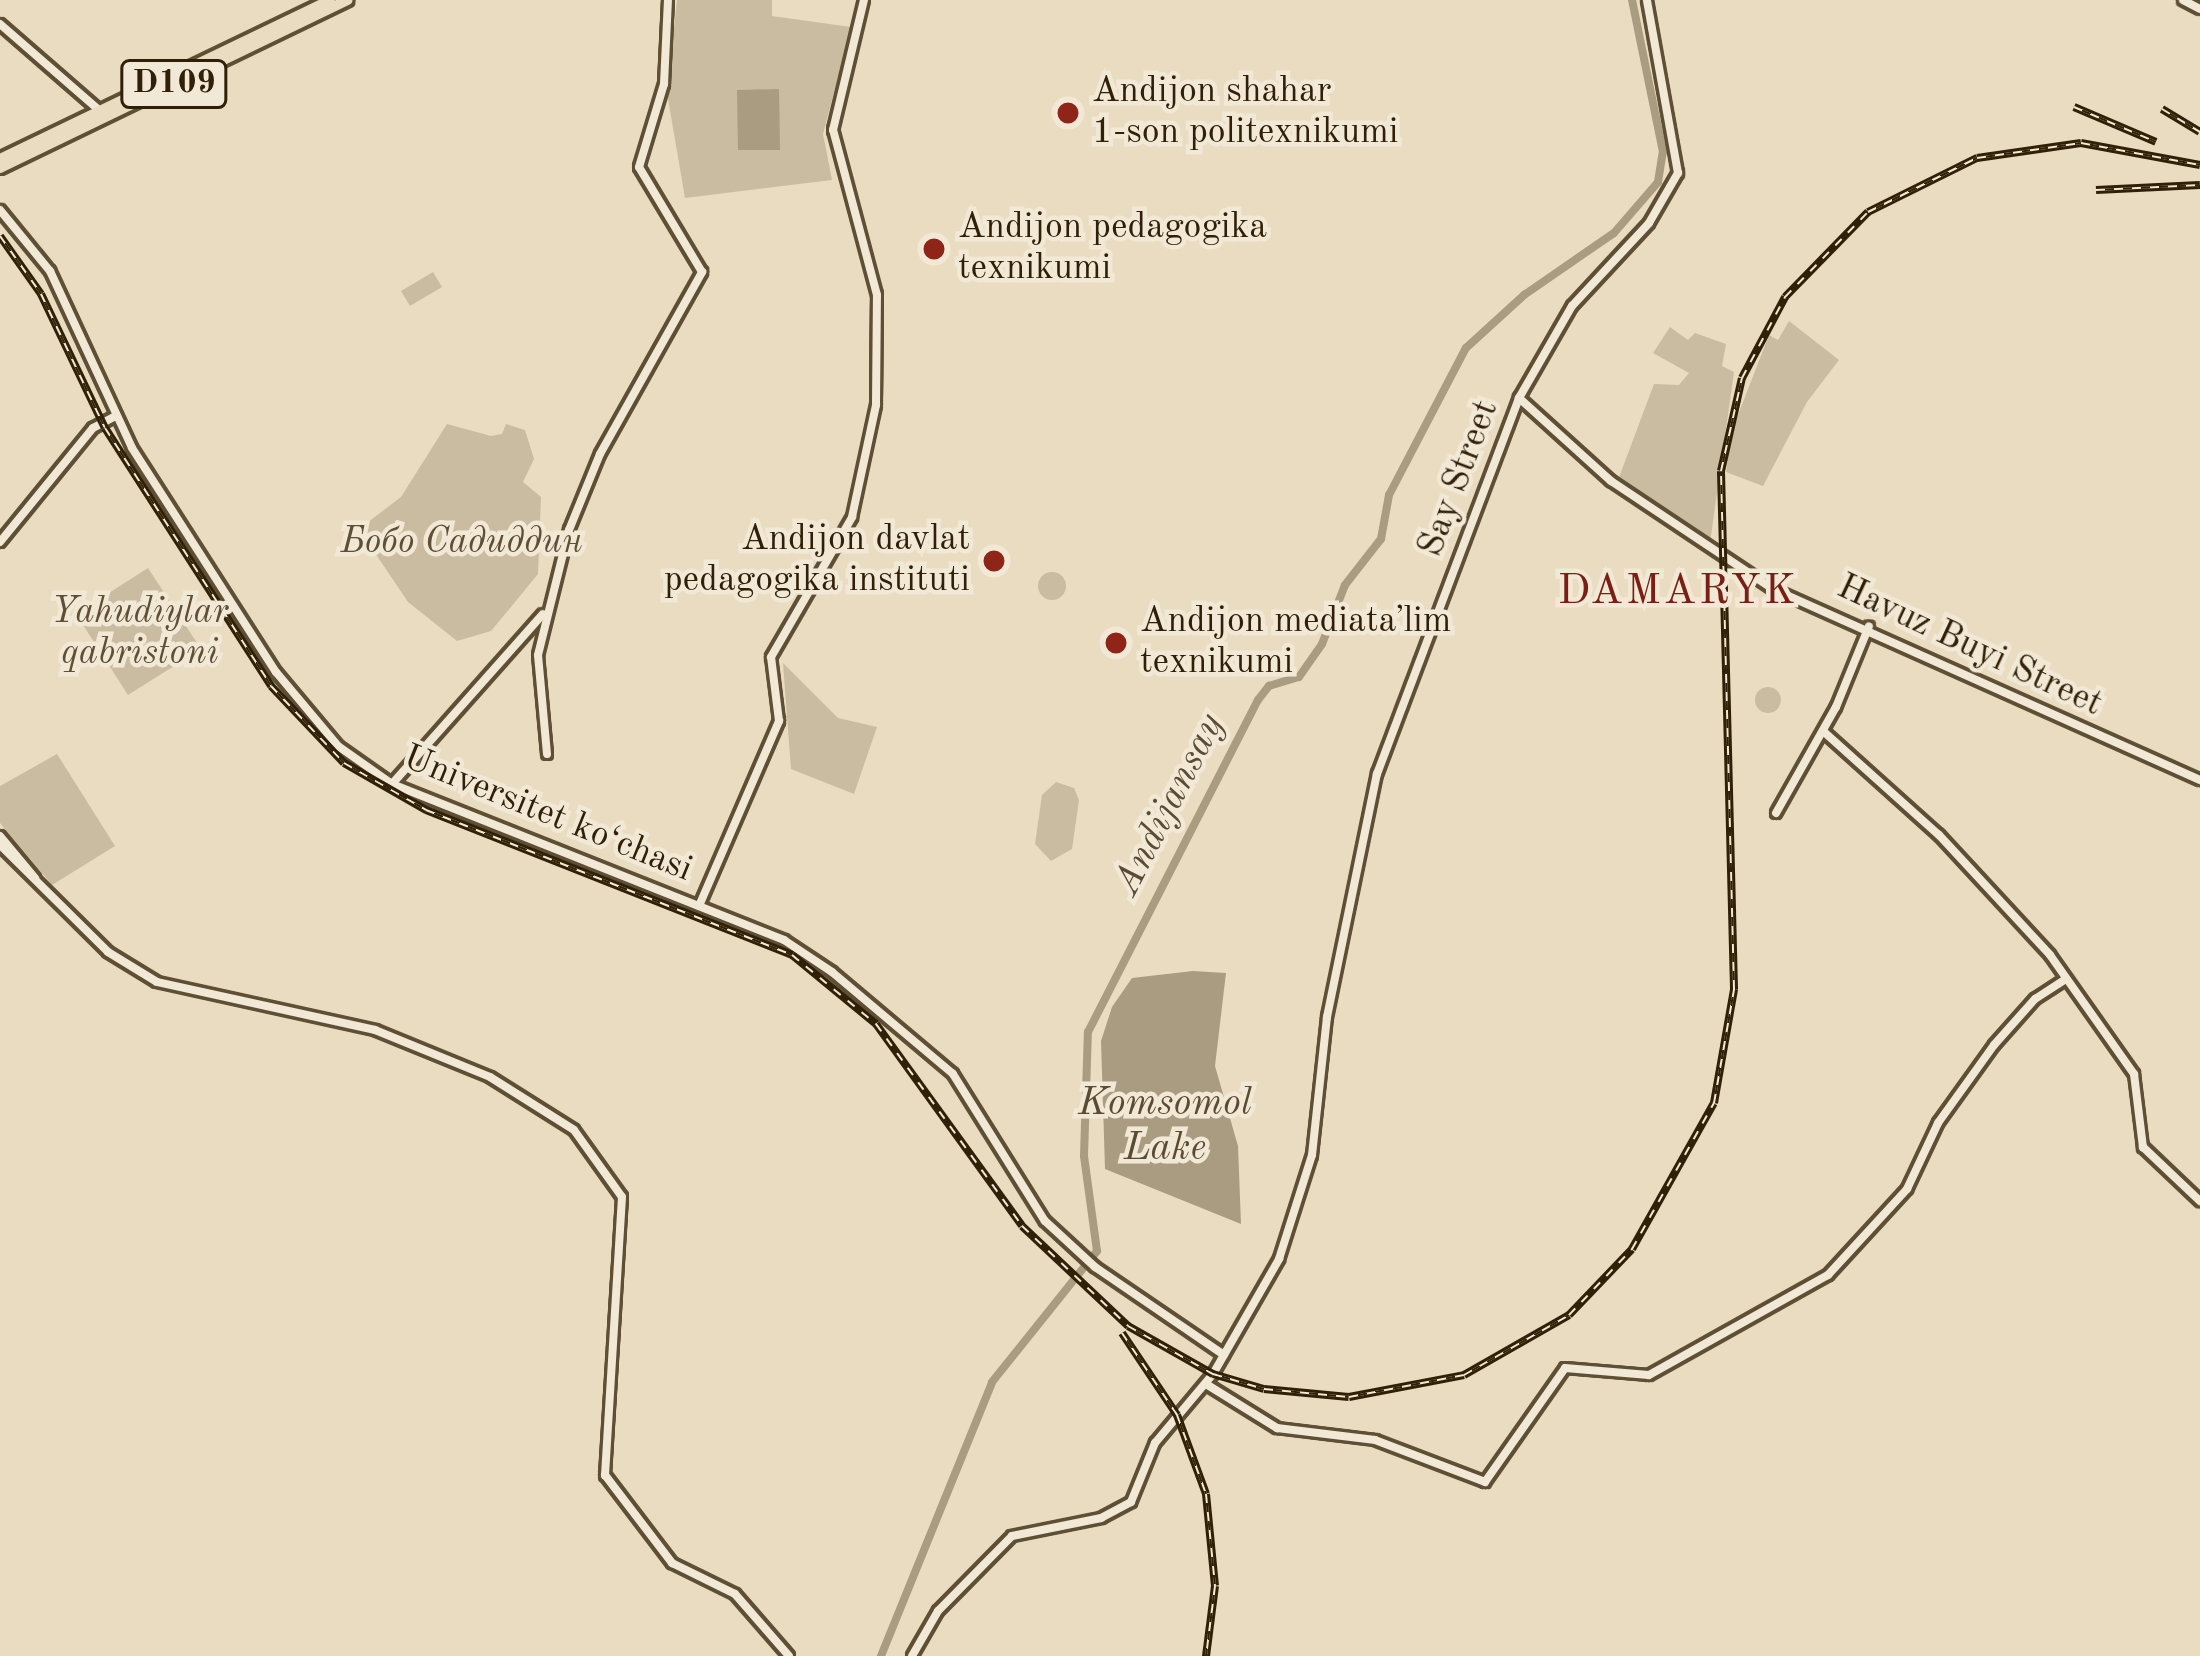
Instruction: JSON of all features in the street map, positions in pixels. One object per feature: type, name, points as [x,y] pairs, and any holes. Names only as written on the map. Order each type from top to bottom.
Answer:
[{"type":"main road","name":"D109","points":[[260,38],[330,0]]},
{"type":"main road","name":"D109","points":[[0,163],[347,0]]},
{"type":"main road","points":[[547,754],[538,666],[544,613],[600,454],[702,272],[638,166],[664,84],[668,0]]},
{"type":"main road","points":[[699,906],[779,721],[771,657],[854,507],[880,350],[877,295],[833,130],[864,0]]},
{"type":"main road","name":"Say Street","points":[[1224,1354],[1279,1259],[1310,1166],[1327,1017],[1368,800],[1519,398],[1572,306],[1649,223],[1676,181],[1678,140],[1647,0]]},
{"type":"main road","points":[[2183,0],[2200,9]]},
{"type":"main road","points":[[0,24],[102,114]]},
{"type":"main road","name":"Universitet kо‘chasi","points":[[0,210],[50,271],[114,417],[276,672],[338,746],[392,784],[792,945],[953,1074],[1015,1184],[1086,1259],[1224,1354]]},
{"type":"main road","name":"Havuz Buyi Street","points":[[1519,398],[1611,481],[1773,589],[1869,626],[2200,780]]},
{"type":"main road","points":[[0,542],[93,428],[114,417]]},
{"type":"main road","points":[[392,784],[544,613]]},
{"type":"main road","points":[[1776,813],[1822,731],[1869,626]]},
{"type":"main road","points":[[1822,731],[1939,835],[2066,979],[2134,1074],[2143,1147],[2200,1201]]},
{"type":"main road","points":[[0,841],[118,958],[175,990],[330,1017],[409,1042],[490,1076],[574,1130],[622,1197],[605,1474],[672,1562],[735,1594],[789,1656]]},
{"type":"main road","points":[[1206,1384],[1277,1428],[1375,1440],[1485,1482],[1565,1368],[1649,1375],[1828,1275],[1907,1190],[1941,1118],[1994,1045],[2035,998],[2066,979]]},
{"type":"main road","points":[[912,1656],[938,1611],[1012,1536],[1102,1518],[1131,1502],[1155,1443],[1206,1384],[1224,1354]]},
{"type":"green space","points":[[677,0],[772,0],[772,16],[851,27],[823,134],[832,180],[685,198],[667,93]]},
{"type":"green space","points":[[433,272],[442,287],[410,306],[401,291]]},
{"type":"green space","points":[[1789,321],[1839,360],[1807,402],[1763,486],[1726,472],[1731,433],[1769,335],[1778,340]]},
{"type":"green space","points":[[1670,327],[1688,340],[1695,333],[1726,344],[1722,366],[1734,372],[1710,543],[1618,480],[1654,384],[1679,385],[1689,373],[1653,353]]},
{"type":"green space","name":"Бобо Садиддин","points":[[447,424],[491,436],[502,434],[506,424],[525,430],[534,459],[523,482],[541,497],[538,574],[491,631],[457,641],[408,602],[359,529],[401,497]]},
{"type":"green space","name":"Yahudiylar qabristoni","points":[[148,568],[201,649],[128,695],[76,614]]},
{"type":"green space","points":[[1052,572],[1062,576],[1066,586],[1062,596],[1052,600],[1042,596],[1038,586],[1042,576]]},
{"type":"green space","points":[[783,663],[838,718],[877,727],[854,794],[791,769]]},
{"type":"green space","points":[[1768,687],[1781,700],[1768,713],[1755,700]]},
{"type":"green space","points":[[57,754],[115,846],[52,885],[0,823],[0,786]]},
{"type":"green space","points":[[1056,782],[1074,788],[1079,800],[1072,849],[1051,861],[1035,844],[1042,795]]},
{"type":"water","points":[[779,89],[780,150],[738,150],[737,90]]},
{"type":"water","name":"Komsomol Lake","points":[[1193,971],[1226,973],[1215,1066],[1238,1146],[1241,1224],[1105,1169],[1101,1041],[1112,1007],[1132,978]]},
{"type":"waterway","name":"Andijansay","points":[[881,1656],[992,1382],[1097,1251],[1084,1156],[1088,1032],[1258,700],[1269,686],[1299,677],[1322,644],[1345,585],[1381,539],[1389,495],[1466,348],[1524,295],[1614,233],[1658,182],[1663,152],[1632,0]]},
{"type":"railway","points":[[2074,107],[2156,142]]},
{"type":"railway","points":[[2162,109],[2200,132]]},
{"type":"railway","points":[[0,236],[41,294],[105,428],[271,686],[344,763],[426,810],[792,955],[876,1024],[1022,1226],[1128,1326],[1213,1374],[1264,1389],[1349,1397],[1464,1375],[1569,1315],[1632,1249],[1714,1103],[1734,989],[1721,471],[1742,378],[1785,297],[1868,212],[1977,158],[2081,143],[2200,165]]},
{"type":"railway","points":[[2096,190],[2200,185]]},
{"type":"railway","points":[[1122,1333],[1177,1415],[1206,1494],[1215,1586],[1206,1656]]},
{"type":"place","name":"Andijon shahar 1-son politexnikumi","points":[[1068,113]]},
{"type":"place","name":"Andijon pedagogika texnikumi","points":[[934,249]]},
{"type":"place","name":"Andijon davlat pedagogika instituti","points":[[994,561]]},
{"type":"place","name":"Andijon mediataʼlim texnikumi","points":[[1116,643]]},
{"type":"district","name":"DAMARYK","points":[[1678,592]]}]
